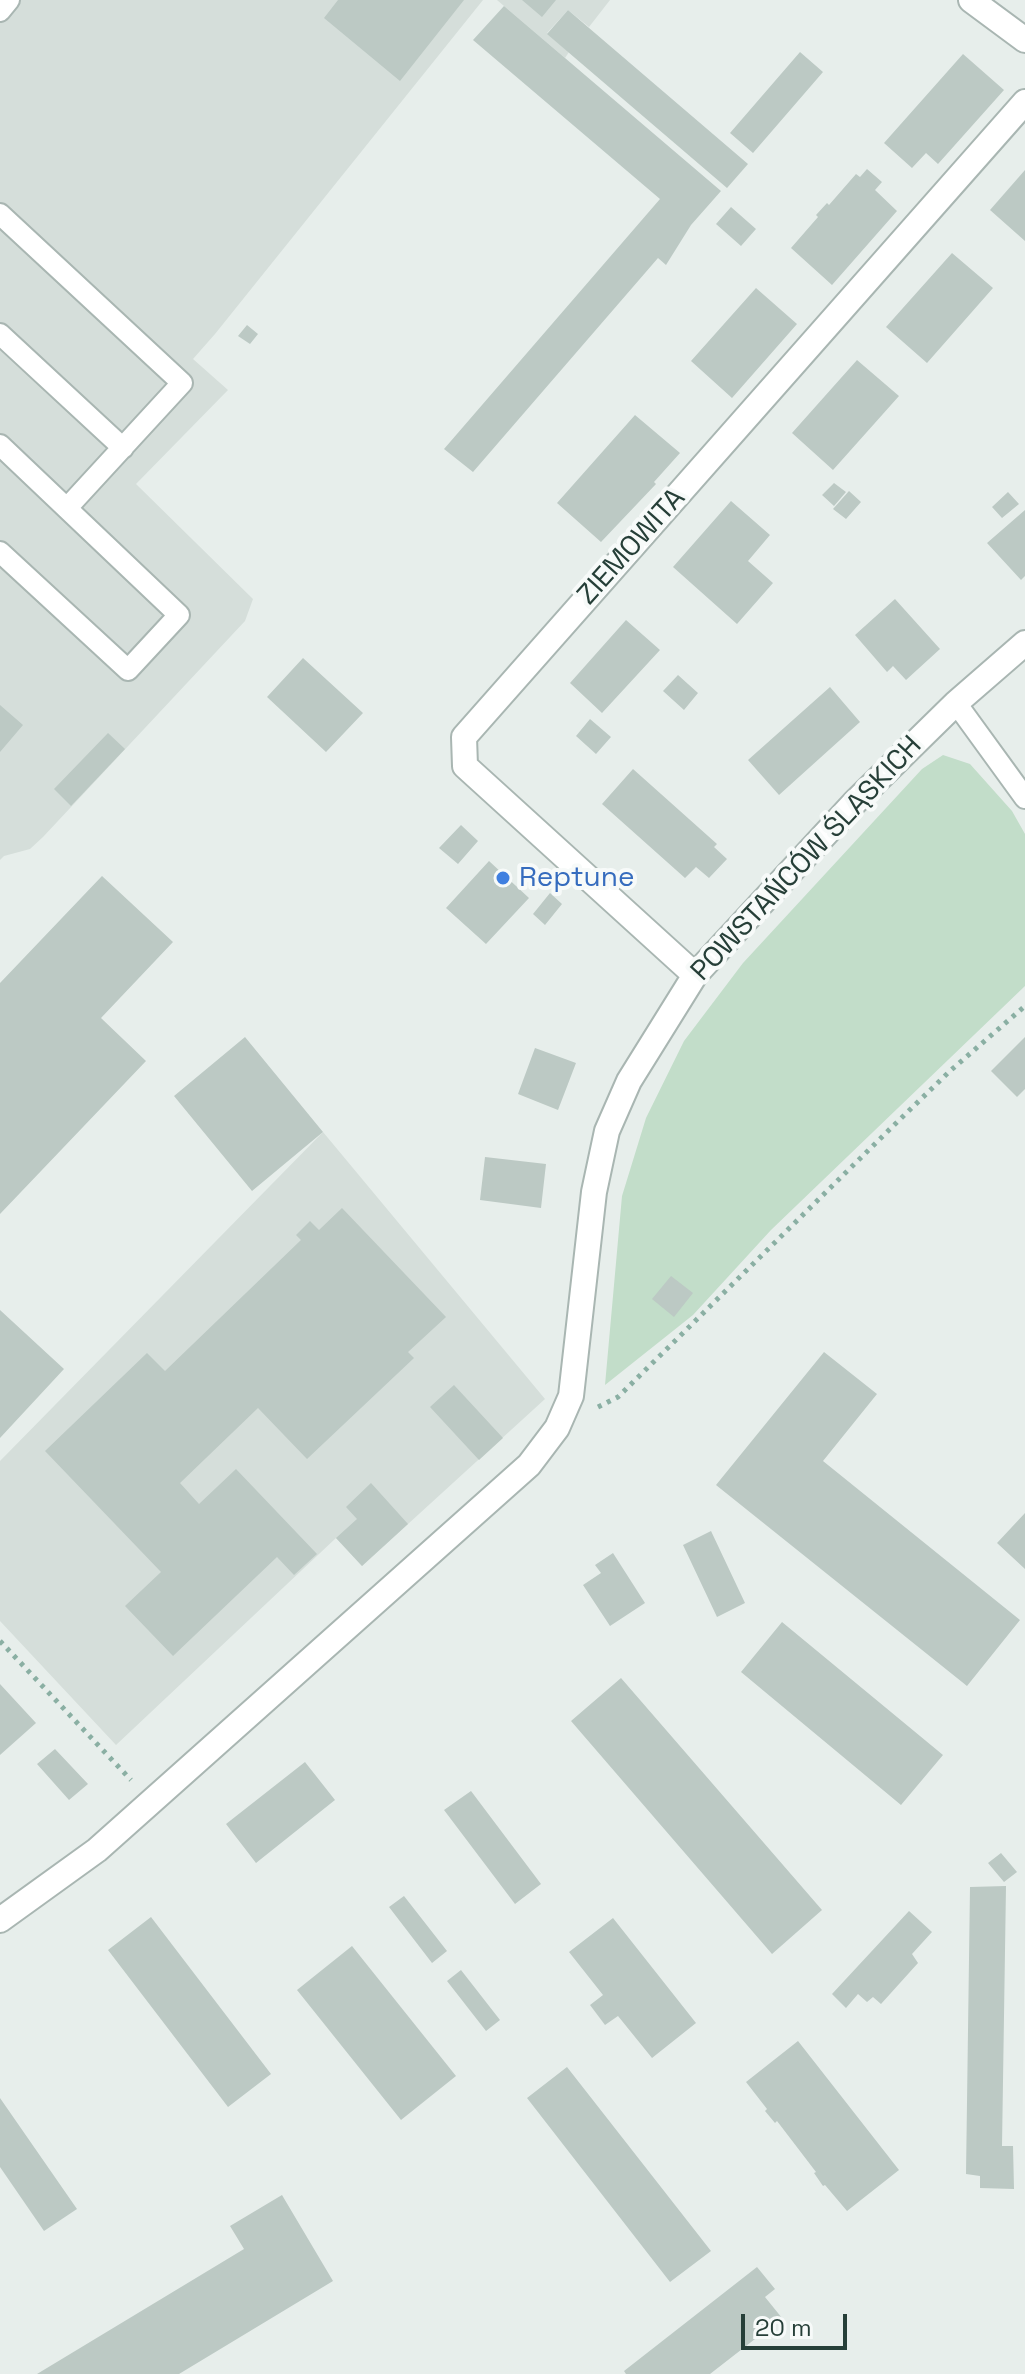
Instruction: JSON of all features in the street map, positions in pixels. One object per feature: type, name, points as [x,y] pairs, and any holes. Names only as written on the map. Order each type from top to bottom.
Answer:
[{"type":"street","points":[[971,0],[1025,40]]},
{"type":"street","name":"ZIEMOWITA","points":[[695,975],[465,766],[464,737],[1025,102]]},
{"type":"street","name":"POWSTAŃCÓW ŚLĄSKICH","points":[[0,1920],[97,1850],[529,1465],[557,1428],[571,1396],[594,1192],[607,1131],[629,1081],[695,975],[855,802],[956,703],[1025,643]]},
{"type":"lane","points":[[0,11],[9,0]]},
{"type":"lane","points":[[0,214],[182,383],[67,508]]},
{"type":"lane","points":[[0,334],[123,448]]},
{"type":"lane","points":[[0,445],[179,615],[128,670],[0,552]]},
{"type":"lane","points":[[956,703],[1025,798]]},
{"type":"path","points":[[557,1428],[618,1397],[950,1071],[1025,1006]]},
{"type":"path","points":[[0,1641],[152,1802]]},
{"type":"shaded area","points":[[0,0],[483,0],[193,359],[228,390],[136,484],[253,599],[245,621],[43,837],[30,849],[0,860]]},
{"type":"shaded area","points":[[497,0],[610,0],[589,27],[568,10],[547,33],[569,52],[565,58]]},
{"type":"shaded area","points":[[323,1132],[545,1399],[362,1566],[336,1538],[116,1745],[0,1621],[0,1461]]},
{"type":"green space","points":[[943,755],[970,764],[1012,811],[1025,834],[1025,986],[771,1230],[693,1315],[605,1385],[622,1196],[646,1118],[684,1041],[743,963],[922,769]]},
{"type":"building","points":[[338,0],[464,0],[400,81],[324,18]]},
{"type":"building","points":[[522,0],[556,0],[542,17]]},
{"type":"building","points":[[504,6],[721,191],[691,225],[666,265],[658,258],[473,472],[444,449],[660,199],[473,40]]},
{"type":"building","points":[[568,10],[748,164],[727,188],[547,34]]},
{"type":"building","points":[[800,52],[823,72],[753,153],[730,133]]},
{"type":"building","points":[[963,54],[1004,90],[938,164],[926,153],[912,168],[884,143]]},
{"type":"building","points":[[867,169],[882,182],[875,190],[897,211],[832,285],[791,248],[827,203],[829,205],[856,174],[860,177]]},
{"type":"building","points":[[1025,170],[1025,241],[990,210]]},
{"type":"building","points":[[731,207],[756,229],[741,246],[716,224]]},
{"type":"building","points":[[952,253],[993,288],[927,363],[886,327]]},
{"type":"building","points":[[756,288],[797,324],[732,398],[691,361]]},
{"type":"building","points":[[247,325],[258,334],[250,344],[238,336]]},
{"type":"building","points":[[857,360],[899,396],[833,470],[792,433]]},
{"type":"building","points":[[635,415],[680,453],[654,482],[656,484],[601,542],[557,503]]},
{"type":"building","points":[[834,483],[846,492],[834,506],[822,495]]},
{"type":"building","points":[[849,491],[861,502],[846,519],[833,509]]},
{"type":"building","points":[[1008,492],[1019,504],[1002,518],[992,507]]},
{"type":"building","points":[[731,501],[770,535],[748,561],[773,583],[737,624],[673,567]]},
{"type":"building","points":[[1025,510],[1025,576],[1021,580],[987,543]]},
{"type":"building","points":[[895,599],[940,649],[906,680],[893,666],[887,672],[855,635]]},
{"type":"building","points":[[626,620],[660,650],[602,713],[570,683]]},
{"type":"building","points":[[303,658],[363,713],[326,752],[267,697]]},
{"type":"building","points":[[678,675],[698,693],[684,710],[663,691]]},
{"type":"building","points":[[830,687],[860,722],[779,795],[748,760]]},
{"type":"building","points":[[0,705],[23,725],[0,752]]},
{"type":"building","points":[[590,719],[611,737],[596,754],[576,736]]},
{"type":"building","points":[[108,733],[125,749],[71,806],[54,789]]},
{"type":"building","points":[[633,769],[717,844],[714,847],[727,859],[709,878],[696,867],[685,878],[602,804]]},
{"type":"building","points":[[461,825],[478,841],[458,864],[439,848]]},
{"type":"building","points":[[489,861],[529,898],[486,944],[446,908]]},
{"type":"building","points":[[102,876],[173,942],[101,1018],[146,1061],[0,1214],[0,983]]},
{"type":"building","points":[[550,893],[562,904],[545,925],[533,914]]},
{"type":"building","points":[[245,1037],[323,1132],[252,1191],[174,1096]]},
{"type":"building","points":[[1025,1037],[1025,1089],[1017,1097],[991,1071]]},
{"type":"building","points":[[535,1048],[576,1063],[558,1110],[518,1094]]},
{"type":"building","points":[[485,1157],[546,1164],[541,1208],[480,1200]]},
{"type":"building","points":[[342,1208],[446,1317],[408,1352],[414,1358],[307,1459],[258,1408],[180,1483],[199,1504],[236,1469],[317,1554],[294,1575],[277,1557],[173,1656],[125,1606],[161,1572],[45,1451],[147,1353],[165,1371],[301,1240],[296,1235],[310,1221],[319,1230]]},
{"type":"building","points":[[671,1276],[693,1293],[674,1317],[652,1299]]},
{"type":"building","points":[[0,1310],[64,1369],[0,1438]]},
{"type":"building","points":[[824,1352],[877,1394],[823,1461],[1020,1620],[967,1686],[716,1485]]},
{"type":"building","points":[[454,1385],[503,1438],[479,1460],[430,1407]]},
{"type":"building","points":[[371,1483],[408,1524],[362,1566],[336,1538],[357,1519],[346,1507]]},
{"type":"building","points":[[1025,1513],[1025,1569],[997,1543]]},
{"type":"building","points":[[711,1531],[745,1603],[717,1617],[683,1545]]},
{"type":"building","points":[[613,1553],[645,1603],[610,1626],[583,1585],[601,1573],[595,1565]]},
{"type":"building","points":[[782,1622],[943,1755],[901,1805],[741,1672]]},
{"type":"building","points":[[621,1678],[822,1910],[772,1954],[571,1721]]},
{"type":"building","points":[[0,1684],[36,1723],[0,1755]]},
{"type":"building","points":[[55,1749],[88,1784],[69,1800],[37,1764]]},
{"type":"building","points":[[305,1762],[335,1800],[256,1863],[226,1824]]},
{"type":"building","points":[[471,1791],[541,1884],[515,1904],[444,1810]]},
{"type":"building","points":[[1001,1853],[1017,1872],[1004,1882],[988,1863]]},
{"type":"building","points":[[1006,1886],[1002,2146],[1013,2146],[1014,2189],[980,2188],[980,2176],[966,2174],[970,1887]]},
{"type":"building","points":[[404,1896],[447,1951],[432,1963],[389,1907]]},
{"type":"building","points":[[909,1911],[932,1932],[912,1954],[918,1963],[881,2004],[873,1997],[867,2002],[858,1994],[846,2008],[832,1994]]},
{"type":"building","points":[[151,1917],[271,2074],[228,2107],[108,1950]]},
{"type":"building","points":[[613,1918],[696,2023],[652,2058],[618,2016],[605,2025],[590,2005],[603,1995],[569,1952]]},
{"type":"building","points":[[352,1946],[456,2076],[401,2120],[297,1990]]},
{"type":"building","points":[[461,1970],[500,2020],[486,2031],[447,1981]]},
{"type":"building","points":[[798,2041],[899,2170],[847,2211],[823,2186],[816,2172],[777,2121],[775,2123],[765,2111],[767,2109],[746,2082]]},
{"type":"building","points":[[567,2067],[711,2251],[670,2282],[527,2098]]},
{"type":"building","points":[[0,2098],[77,2209],[44,2231],[0,2167]]},
{"type":"building","points":[[282,2195],[333,2281],[179,2374],[37,2374],[244,2249],[230,2226]]},
{"type":"building","points":[[757,2267],[775,2289],[765,2297],[782,2318],[710,2374],[626,2374],[624,2371]]},
{"type":"place","name":"Reptune","points":[[503,878]]}]
